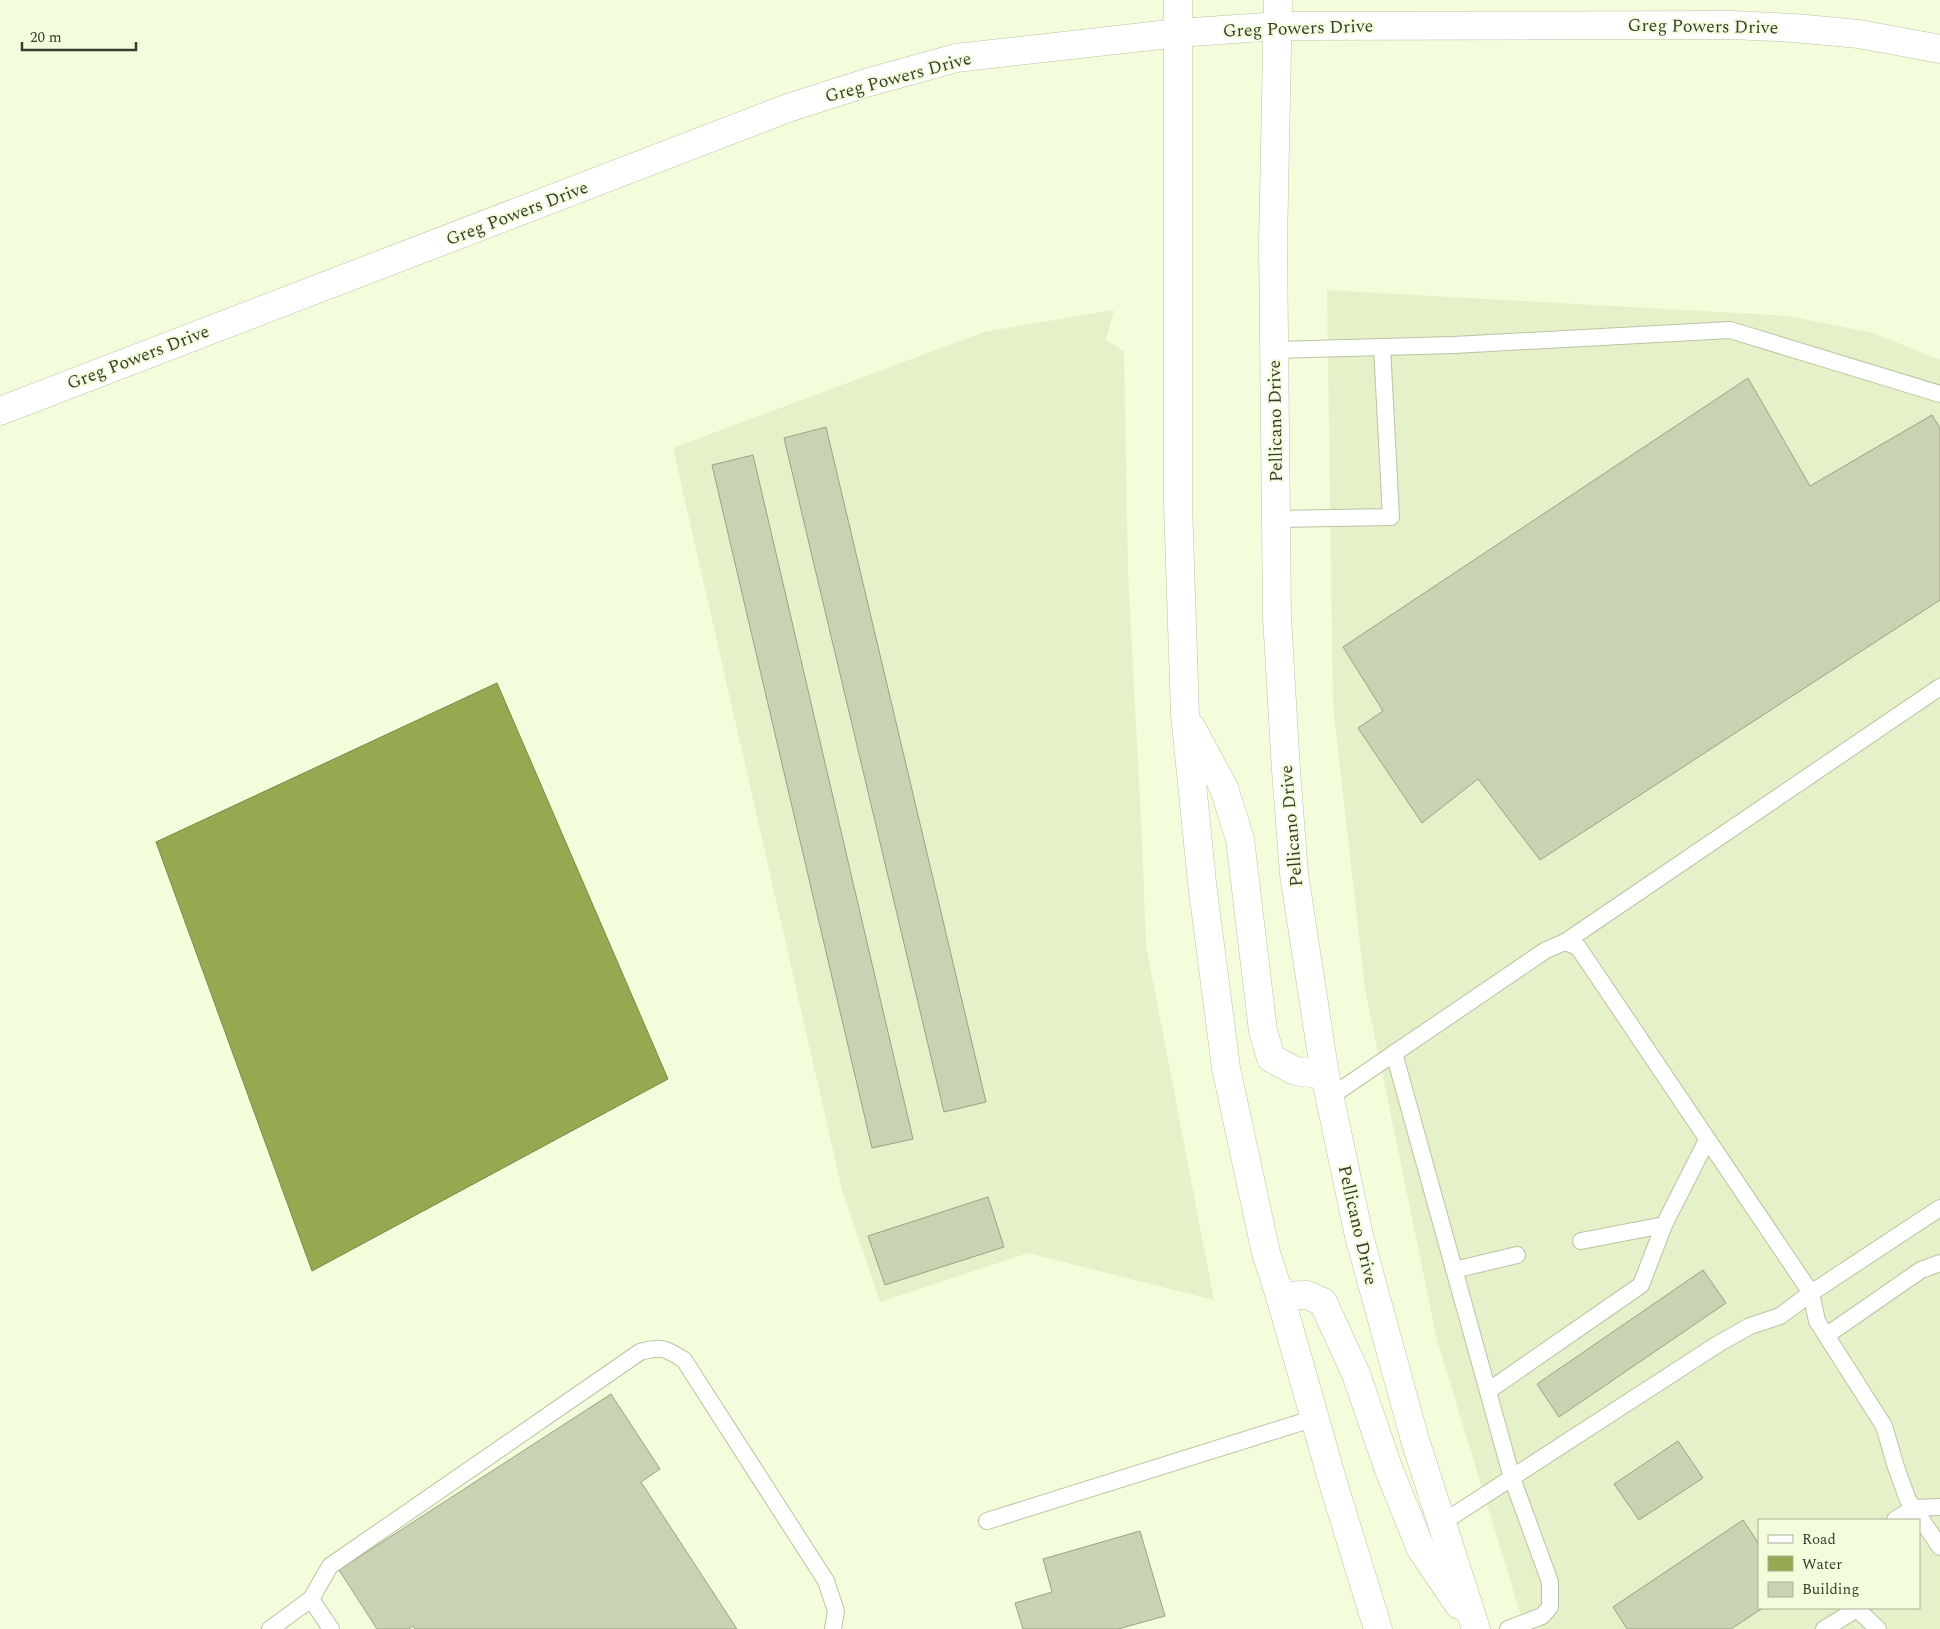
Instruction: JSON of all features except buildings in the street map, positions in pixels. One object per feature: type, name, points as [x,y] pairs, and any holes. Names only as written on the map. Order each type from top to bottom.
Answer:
[{"type":"main road","points":[[1178,0],[1178,504],[1185,714],[1202,883],[1226,1068],[1266,1253],[1378,1629]]},
{"type":"main road","name":"Greg Powers Drive","points":[[0,411],[779,112],[866,83],[956,58],[1178,33],[1278,13],[1794,28],[1859,34],[1940,48]]},
{"type":"main road","name":"Pellicano Drive","points":[[1278,13],[1273,244],[1277,617],[1286,770],[1294,864],[1327,1086],[1361,1244],[1415,1440],[1476,1629]]},
{"type":"main road","points":[[1185,714],[1224,788],[1240,839],[1263,1031],[1271,1058],[1327,1086]]},
{"type":"main road","points":[[1280,1296],[1307,1295],[1323,1302],[1356,1374],[1389,1470],[1421,1549],[1476,1629]]},
{"type":"lane","points":[[1274,350],[1382,347],[1730,330],[1940,394]]},
{"type":"lane","points":[[1276,519],[1391,517],[1382,347]]},
{"type":"lane","points":[[1327,1086],[1394,1053],[1546,950],[1565,942],[1940,687]]},
{"type":"lane","points":[[1565,942],[1578,947],[1811,1293],[1817,1321],[1884,1426],[1908,1500],[1940,1547]]},
{"type":"lane","points":[[1394,1053],[1512,1478],[1550,1582],[1550,1607],[1542,1616],[1508,1629]]},
{"type":"lane","points":[[1488,1391],[1641,1285],[1664,1225],[1707,1140]]},
{"type":"lane","points":[[1442,1523],[1718,1344],[1750,1326],[1780,1316],[1811,1293],[1940,1208]]},
{"type":"lane","points":[[1581,1241],[1664,1225]]},
{"type":"lane","points":[[1454,1270],[1517,1256]]},
{"type":"lane","points":[[1827,1335],[1921,1270],[1940,1263]]},
{"type":"lane","points":[[270,1629],[311,1599],[330,1566],[640,1352],[656,1348],[669,1349],[684,1360],[826,1581],[836,1611],[833,1629]]},
{"type":"lane","points":[[987,1521],[1315,1418]]},
{"type":"lane","points":[[1896,1519],[1913,1508],[1940,1507]]},
{"type":"lane","points":[[311,1599],[331,1629]]},
{"type":"lane","points":[[1824,1629],[1855,1609]]},
{"type":"lane","points":[[1858,1609],[1878,1629]]},
{"type":"shaded area","points":[[1327,290],[1788,316],[1873,333],[1940,360],[1940,1629],[1525,1629],[1437,1340],[1365,989],[1333,706]]},
{"type":"shaded area","points":[[1114,310],[1106,340],[1124,351],[1128,572],[1146,945],[1214,1300],[1028,1253],[880,1302],[842,1190],[673,448],[984,332]]},
{"type":"water","points":[[497,683],[668,1079],[312,1271],[156,842]]}]
